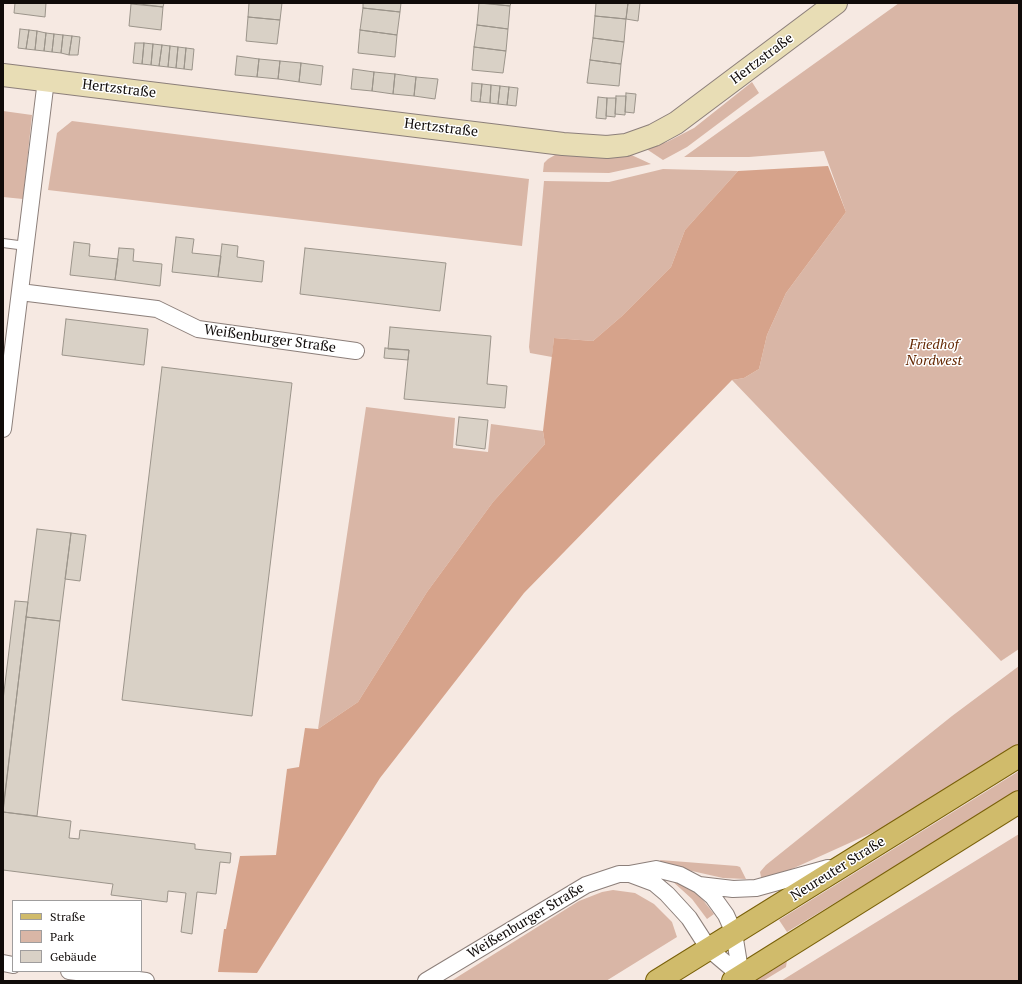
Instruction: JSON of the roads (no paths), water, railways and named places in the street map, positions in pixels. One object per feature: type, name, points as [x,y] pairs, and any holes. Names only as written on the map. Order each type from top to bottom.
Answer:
[{"type":"main road","name":"Hertzstraße","points":[[3,75],[556,143],[607,147],[626,145],[654,135],[676,123],[826,6]]},
{"type":"main road","name":"Neureuter Straße","points":[[657,981],[1019,756]]},
{"type":"main road","points":[[737,978],[1019,802]]},
{"type":"street","points":[[3,429],[46,80]]},
{"type":"street","name":"Weißenburger Straße","points":[[20,292],[157,309],[198,329],[356,351]]},
{"type":"street","name":"Weißenburger Straße","points":[[699,885],[733,889],[756,888],[847,863]]},
{"type":"street","name":"Weißenburger Straße","points":[[426,981],[586,885],[619,874],[629,874],[656,869],[680,875],[699,885],[713,897],[722,909],[734,933],[737,978]]},
{"type":"street","name":"Weißenburger Straße","points":[[629,874],[654,883],[667,894],[689,918],[709,949],[737,978]]},
{"type":"street","points":[[77,972],[146,981]]},
{"type":"lane","points":[[3,243],[26,246]]},
{"type":"park label","name":"Friedhof Nordwest","points":[[934,354]]}]
